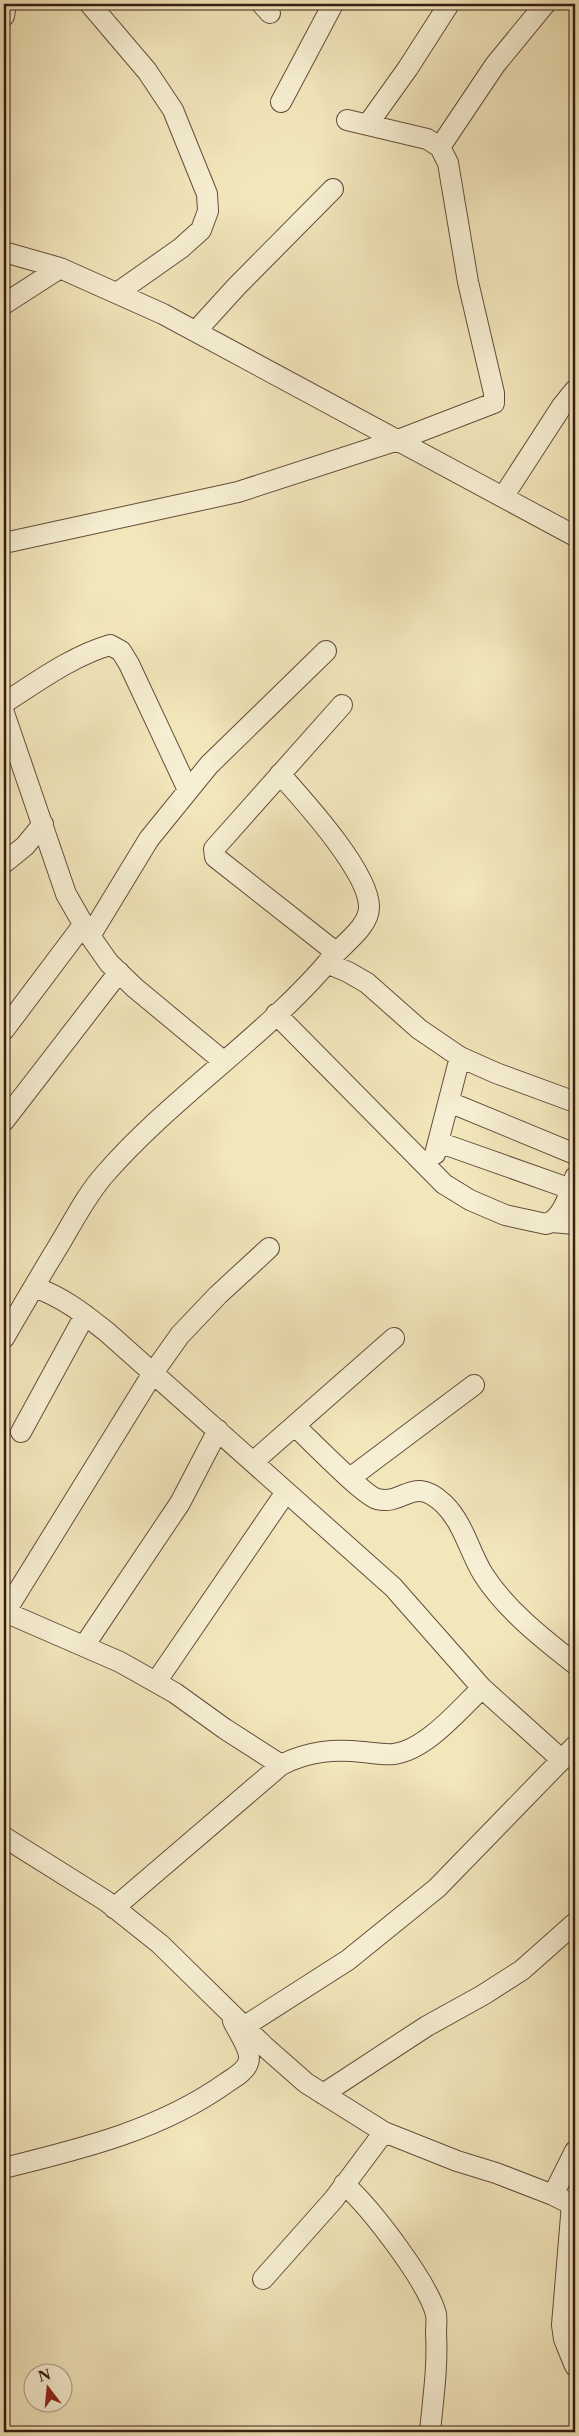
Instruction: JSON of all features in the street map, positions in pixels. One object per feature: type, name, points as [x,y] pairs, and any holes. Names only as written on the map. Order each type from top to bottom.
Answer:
[{"type":"street","points":[[4,16],[6,4]]},
{"type":"street","points":[[90,4],[147,71],[173,110],[207,194],[208,211],[201,230],[181,248],[117,293]]},
{"type":"street","points":[[280,102],[333,4]]},
{"type":"street","points":[[368,124],[408,68],[449,4]]},
{"type":"street","points":[[440,147],[495,65],[546,4]]},
{"type":"street","points":[[4,543],[238,492],[398,440],[494,402],[494,393],[468,282],[448,164],[440,147],[427,139],[347,120]]},
{"type":"street","points":[[196,331],[237,286],[333,189]]},
{"type":"street","points":[[4,252],[60,268],[196,331],[575,536]]},
{"type":"street","points":[[4,304],[60,268]]},
{"type":"street","points":[[503,497],[562,406],[575,390]]},
{"type":"street","points":[[4,703],[71,662],[98,648],[110,645],[121,651],[129,664],[188,790]]},
{"type":"street","points":[[4,1030],[86,930],[149,839],[209,764],[326,651]]},
{"type":"street","points":[[331,959],[333,950],[215,857],[214,849],[342,705]]},
{"type":"street","points":[[4,713],[11,756],[43,824],[66,894],[86,930],[109,963],[222,1061]]},
{"type":"street","points":[[4,1338],[104,1175],[140,1137],[276,1014],[364,923],[369,907],[365,890],[337,840],[280,774]]},
{"type":"street","points":[[4,863],[25,846],[43,824]]},
{"type":"street","points":[[331,959],[367,983],[419,1030],[460,1057],[496,1073],[575,1102]]},
{"type":"street","points":[[4,1121],[119,972]]},
{"type":"street","points":[[276,1014],[316,1057],[371,1109],[444,1184],[470,1200],[505,1215],[539,1224],[552,1222],[575,1224]]},
{"type":"street","points":[[431,1172],[460,1057]]},
{"type":"street","points":[[449,1102],[575,1154]]},
{"type":"street","points":[[438,1142],[573,1183],[562,1208],[552,1222]]},
{"type":"street","points":[[269,1248],[218,1295],[180,1335],[153,1373],[4,1613],[120,1662],[156,1682],[281,1765]]},
{"type":"street","points":[[34,1287],[53,1294],[85,1315],[153,1373],[393,1587],[482,1688],[568,1753],[437,1888],[348,1960],[245,2026]]},
{"type":"street","points":[[21,1432],[85,1315]]},
{"type":"street","points":[[253,1462],[394,1338]]},
{"type":"street","points":[[350,1478],[474,1385]]},
{"type":"street","points":[[295,1426],[350,1478],[376,1499],[384,1500],[422,1490],[439,1500],[456,1519],[467,1536],[483,1574],[496,1590],[516,1614],[575,1664]]},
{"type":"street","points":[[84,1646],[180,1503],[218,1430]]},
{"type":"street","points":[[156,1682],[286,1492]]},
{"type":"street","points":[[114,1908],[281,1765],[298,1756],[324,1751],[394,1754],[412,1749],[436,1732],[482,1688]]},
{"type":"street","points":[[4,1838],[114,1908],[160,1944],[306,2083],[323,2094],[384,2132],[456,2161],[496,2173],[553,2194],[574,2205],[562,2325],[564,2339],[575,2366]]},
{"type":"street","points":[[323,2094],[427,2026],[483,1995],[522,1970],[575,1923]]},
{"type":"street","points":[[4,2168],[94,2144],[172,2116],[245,2069],[249,2062],[248,2052],[226,2007]]},
{"type":"street","points":[[263,2279],[344,2184],[384,2132]]},
{"type":"street","points":[[553,2194],[575,2151]]},
{"type":"street","points":[[344,2184],[369,2209],[382,2227],[421,2284],[436,2315],[437,2351],[430,2432]]}]
